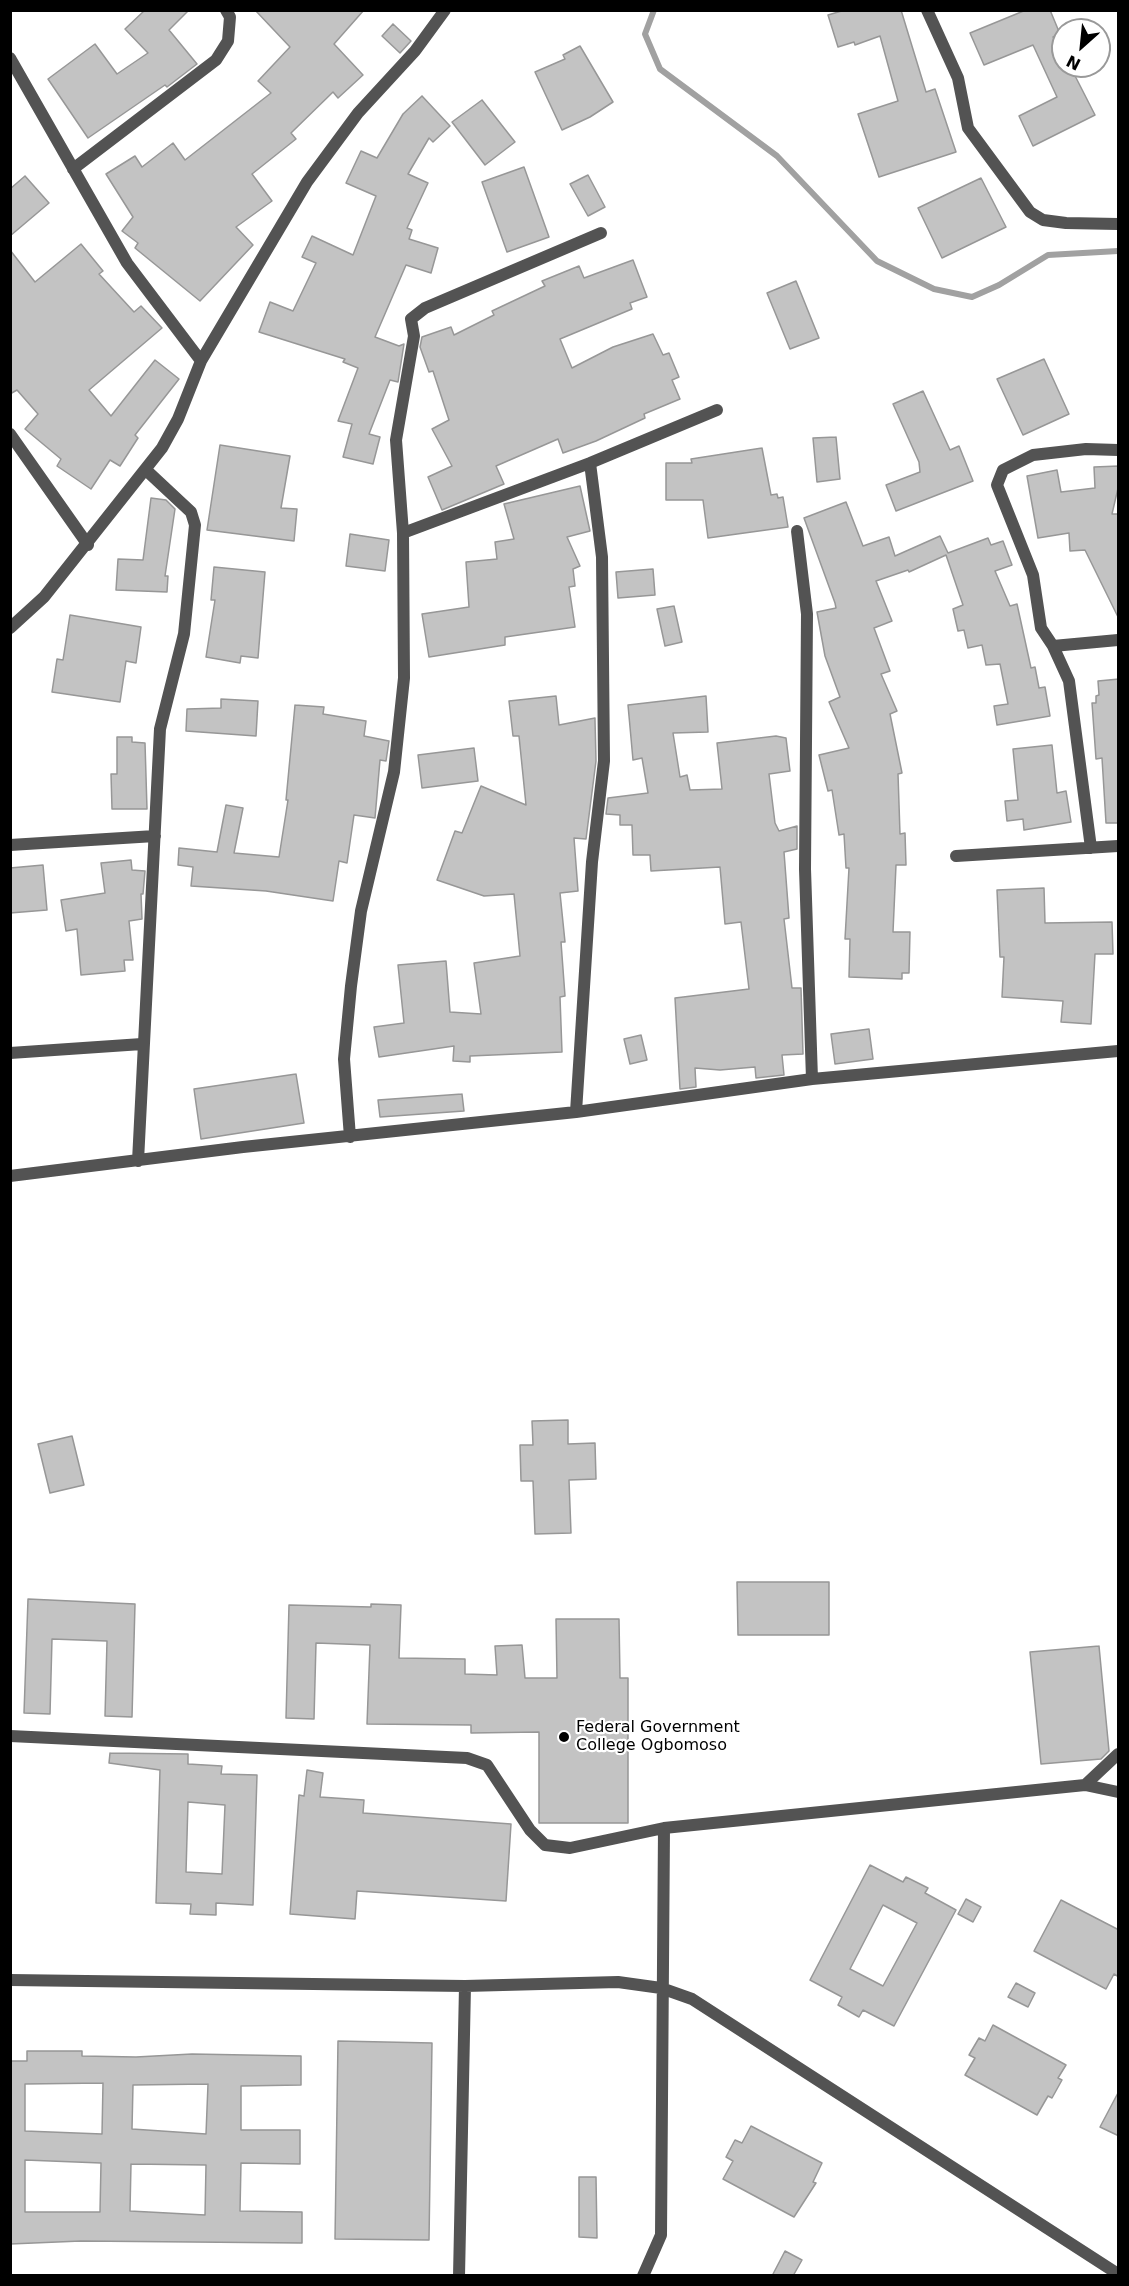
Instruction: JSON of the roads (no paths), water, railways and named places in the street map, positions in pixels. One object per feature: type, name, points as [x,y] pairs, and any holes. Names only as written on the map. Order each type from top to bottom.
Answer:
[{"type":"street","points":[[73,169],[216,60],[228,41],[230,17],[226,10]]},
{"type":"street","points":[[10,628],[44,597],[162,448],[178,419],[201,361],[307,182],[358,113],[414,51],[445,10]]},
{"type":"street","points":[[927,10],[958,78],[968,128],[1030,212],[1043,220],[1119,224]]},
{"type":"street","points":[[10,58],[128,263],[201,361]]},
{"type":"street","points":[[350,1137],[344,1059],[351,986],[361,911],[394,772],[404,678],[403,533],[396,440],[414,336],[411,320],[425,308],[601,233]]},
{"type":"street","points":[[403,533],[590,463],[717,410]]},
{"type":"street","points":[[10,434],[87,545]]},
{"type":"street","points":[[1091,848],[1069,681],[1053,646],[1041,628],[1033,574],[997,485],[1003,470],[1033,455],[1086,449],[1119,450]]},
{"type":"street","points":[[576,1112],[592,862],[604,761],[602,557],[590,463]]},
{"type":"street","points":[[138,1161],[142,1044],[160,729],[184,634],[195,525],[191,512],[146,470]]},
{"type":"street","points":[[797,531],[807,614],[805,869],[812,1078]]},
{"type":"street","points":[[1053,646],[1119,640]]},
{"type":"street","points":[[10,845],[155,836]]},
{"type":"street","points":[[956,856],[1119,846]]},
{"type":"street","points":[[10,1053],[142,1044]]},
{"type":"street","points":[[10,1176],[576,1112],[812,1078],[1119,1051]]},
{"type":"street","points":[[10,1736],[467,1758],[487,1765],[530,1830],[546,1845],[570,1848],[664,1828],[1060,1786],[1085,1785],[1119,1791]]},
{"type":"street","points":[[1085,1785],[1119,1754]]},
{"type":"street","points":[[643,2276],[661,2235],[661,1988],[664,1828]]},
{"type":"street","points":[[10,1980],[465,1986],[618,1982],[661,1988],[692,1999],[1119,2274]]},
{"type":"street","points":[[459,2276],[465,1986]]},
{"type":"waterway","points":[[654,10],[645,34],[660,69],[777,156],[877,261],[934,289],[972,297],[999,285],[1048,255],[1118,251]]},
{"type":"place","name":"Federal Government College Ogbomoso","points":[[564,1737]]}]
